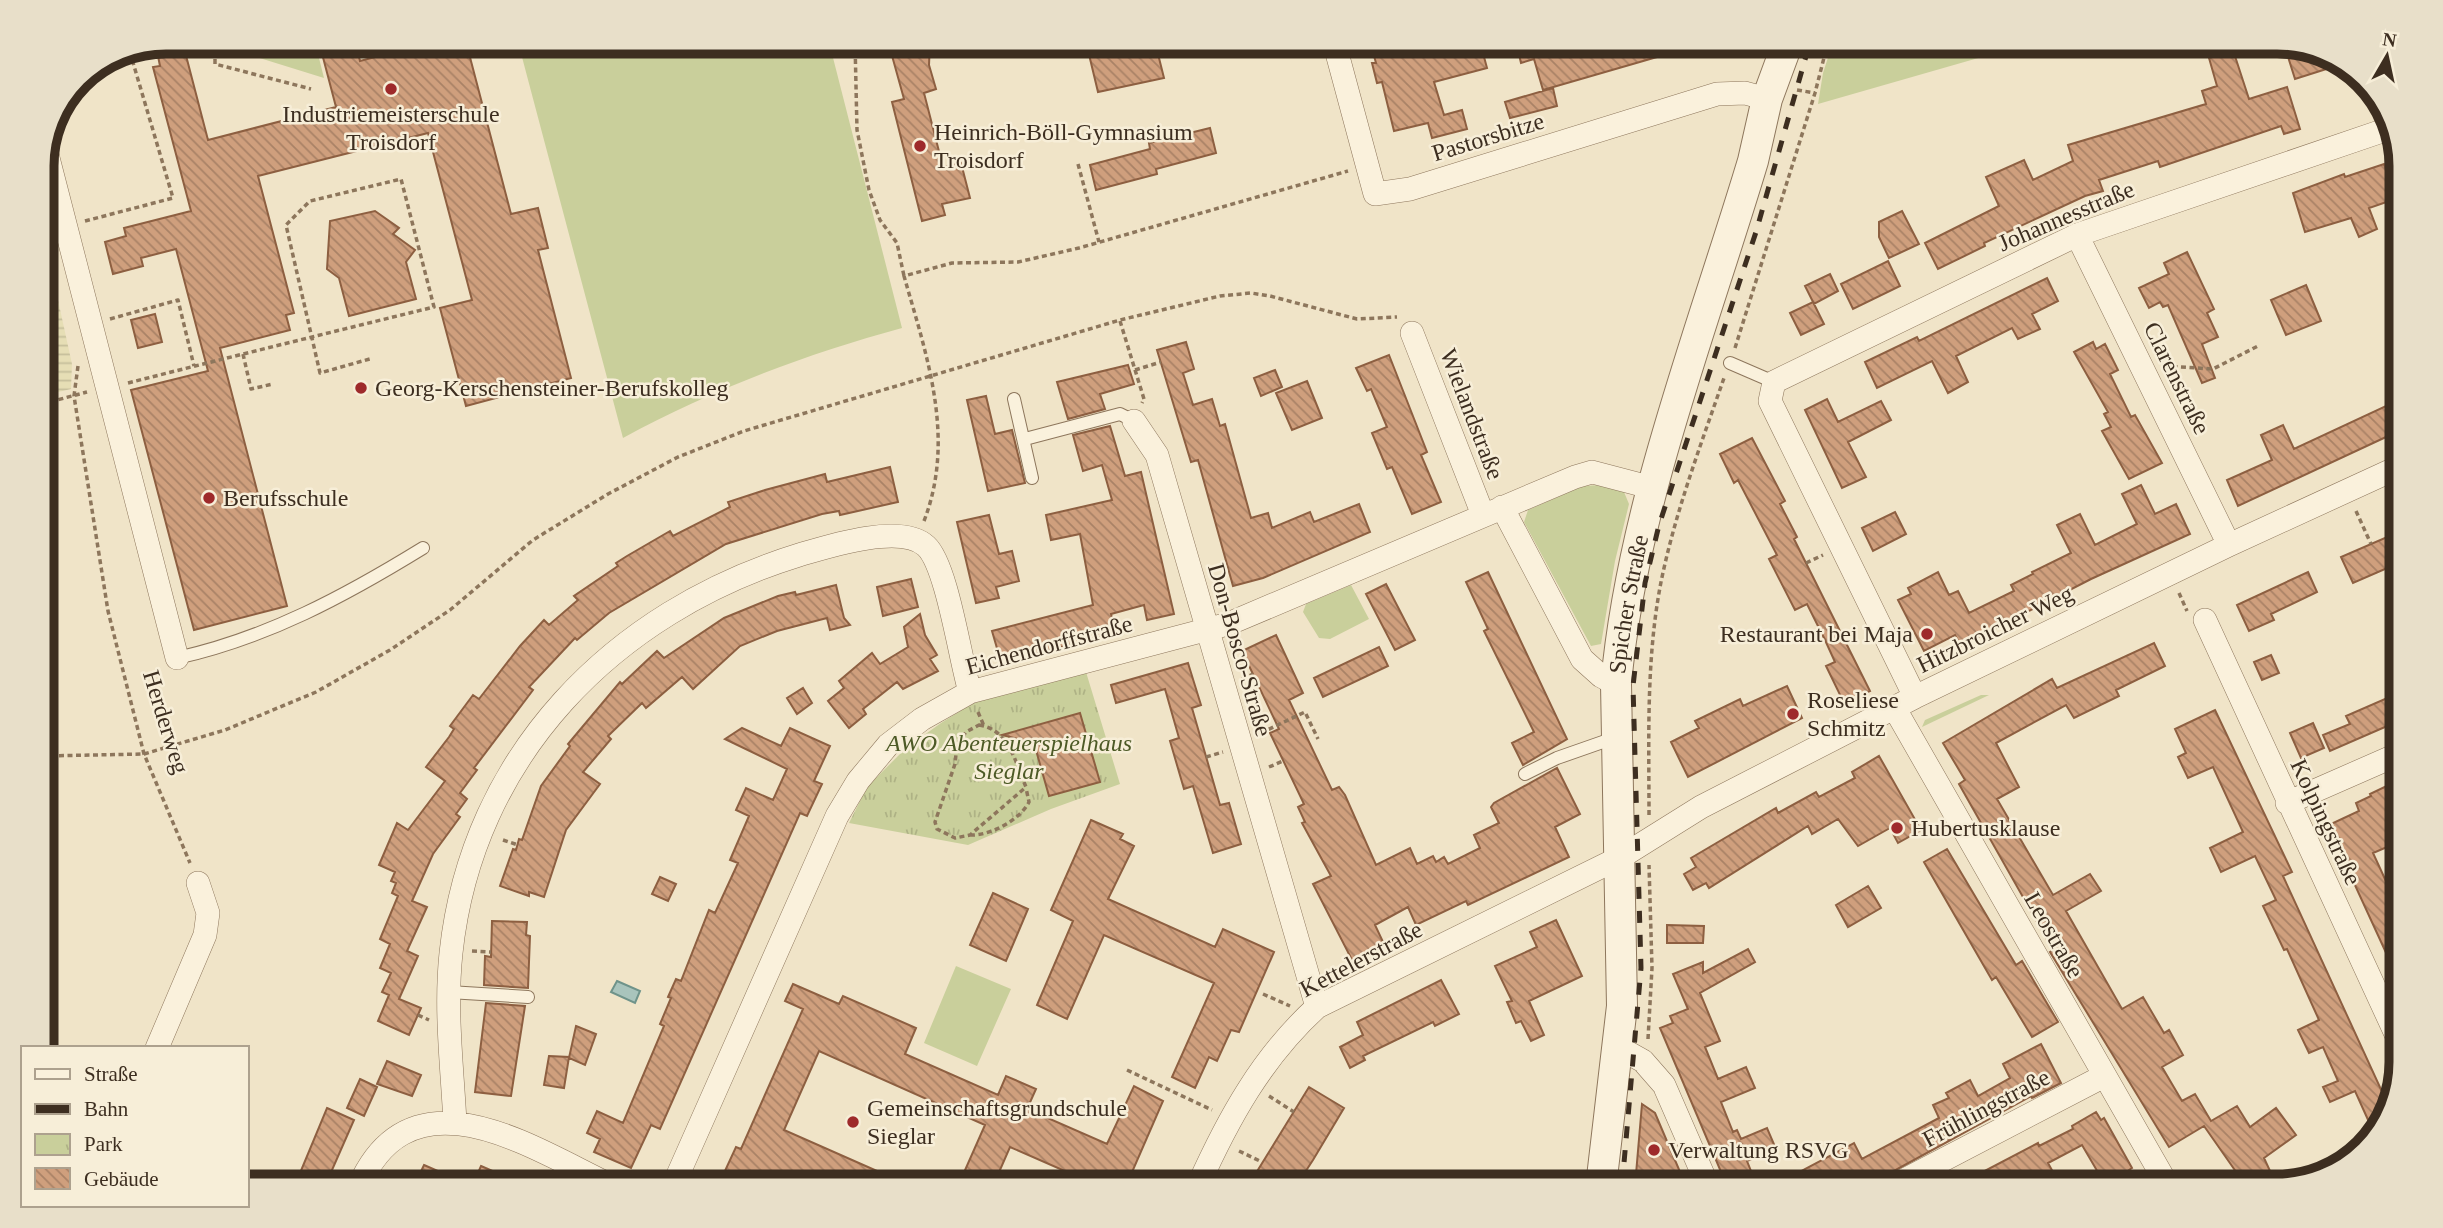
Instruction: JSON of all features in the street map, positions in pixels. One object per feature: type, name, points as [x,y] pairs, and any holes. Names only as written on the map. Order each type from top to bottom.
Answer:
[{"type":"street","name":"Pastorsbitze","points":[[1337,54],[1375,194],[1410,189],[1717,94],[1745,93],[1767,99]]},
{"type":"street","name":"Spicher Straße","points":[[1604,1174],[1630,1054],[1622,1006],[1616,684],[1630,581],[1653,488],[1753,161],[1767,99],[1784,54]]},
{"type":"street","name":"Johannesstraße","points":[[1774,382],[2077,235],[2383,130]]},
{"type":"street","points":[[54,180],[105,387],[177,658]]},
{"type":"street","name":"Clarenstraße","points":[[2077,235],[2230,545]]},
{"type":"street","name":"Wielandstraße","points":[[1412,332],[1493,511],[1582,659],[1601,676],[1616,684]]},
{"type":"street","name":"Leostraße","points":[[1774,382],[1770,401],[1905,703],[2104,1076],[2161,1174]]},
{"type":"street","name":"Don-Bosco-Straße","points":[[1134,421],[1157,455],[1240,743],[1310,1014]]},
{"type":"street","name":"Eichendorffstraße","points":[[678,1174],[837,816],[858,781],[888,745],[922,719],[970,692],[1207,631],[1592,472],[1653,488]]},
{"type":"street","name":"Hitzbroicher Weg","points":[[1621,857],[1701,807],[1905,703],[2230,545],[2389,472]]},
{"type":"street","points":[[455,1122],[449,992],[451,950],[464,886],[498,793],[535,735],[598,666],[682,603],[737,577],[815,550],[899,534],[916,539],[926,546],[940,566],[960,660],[970,692]]},
{"type":"street","name":"Kolpingstraße","points":[[2205,620],[2389,1020]]},
{"type":"street","points":[[2287,803],[2389,757]]},
{"type":"street","name":"Kettelerstraße","points":[[1204,1174],[1230,1118],[1251,1085],[1273,1053],[1310,1014],[1621,857]]},
{"type":"street","points":[[159,1046],[205,935],[208,913],[198,883]]},
{"type":"street","points":[[1630,1054],[1664,1085],[1703,1174]]},
{"type":"street","name":"Frühlingstraße","points":[[1916,1174],[2104,1076]]},
{"type":"street","points":[[366,1174],[379,1150],[408,1130],[455,1122],[472,1124],[496,1133],[586,1174]]},
{"type":"lane","points":[[1730,363],[1774,382]]},
{"type":"lane","points":[[1014,399],[1032,478]]},
{"type":"lane","points":[[1025,439],[1120,414],[1134,421]]},
{"type":"lane","points":[[177,658],[273,630],[374,579],[423,548]]},
{"type":"lane","points":[[1525,774],[1557,758],[1617,737]]},
{"type":"lane","points":[[449,992],[528,997]]},
{"type":"path","points":[[215,54],[215,64],[311,89]]},
{"type":"path","points":[[855,54],[857,130],[869,190],[880,220],[897,243],[937,403],[939,460],[936,488],[916,539]]},
{"type":"path","points":[[1630,1054],[1648,1038],[1652,968],[1646,731],[1661,582],[1689,483],[1730,363],[1825,54]]},
{"type":"path","points":[[66,226],[173,198],[132,60]]},
{"type":"path","points":[[1078,164],[1099,242]]},
{"type":"path","points":[[904,276],[952,262],[1018,262],[1099,242],[1366,165]]},
{"type":"path","points":[[54,401],[105,387],[194,366],[243,354],[312,337],[434,307],[401,179],[310,201],[286,225],[312,337],[320,373],[373,358]]},
{"type":"path","points":[[54,756],[145,754],[225,730],[316,692],[390,650],[450,610],[533,540],[608,494],[678,457],[744,431],[1120,320],[1220,296],[1251,293],[1357,319],[1404,317],[1412,332]]},
{"type":"path","points":[[91,324],[178,300],[194,366]]},
{"type":"path","points":[[1120,320],[1144,399],[1134,421]]},
{"type":"path","points":[[2147,376],[2164,366],[2213,369],[2258,346]]},
{"type":"path","points":[[243,354],[251,389],[273,384]]},
{"type":"path","points":[[1135,370],[1161,362]]},
{"type":"path","name":"Herderweg","points":[[74,396],[108,611],[145,754],[198,883]]},
{"type":"path","points":[[2354,505],[2371,544]]},
{"type":"path","points":[[1240,743],[1305,712],[1318,739]]},
{"type":"path","points":[[979,725],[999,734],[1009,744],[1029,802],[1017,817],[979,835],[970,835],[955,838],[943,834],[935,822],[956,764],[957,744],[966,732],[979,725]]},
{"type":"path","points":[[970,835],[1026,787]]},
{"type":"path","points":[[1263,994],[1310,1014]]},
{"type":"path","points":[[1127,1070],[1230,1118]]},
{"type":"path","points":[[1251,1085],[1294,1112]]},
{"type":"shaded area","points":[[54,282],[72,364],[71,389],[54,393]]},
{"type":"green space","points":[[247,54],[318,54],[324,78]]},
{"type":"green space","points":[[521,54],[832,54],[902,328],[830,349],[760,375],[690,404],[623,438]]},
{"type":"green space","points":[[1829,54],[1992,54],[1818,104]]},
{"type":"green space","points":[[1600,485],[1624,492],[1629,504],[1615,561],[1601,644],[1591,646],[1524,522],[1528,510],[1583,486]]},
{"type":"green space","points":[[1351,585],[1369,619],[1330,639],[1319,638],[1303,612],[1306,604]]},
{"type":"green space","name":"AWO Abenteuerspielhaus Sieglar","points":[[1086,672],[1120,784],[1051,809],[968,845],[849,823],[867,787],[906,748],[941,723],[973,703]]},
{"type":"green space","points":[[1981,695],[1989,695],[1922,727],[1925,720]]},
{"type":"green space","points":[[956,966],[1011,989],[977,1066],[924,1043]]},
{"type":"water","points":[[617,981],[640,991],[635,1003],[611,992]]},
{"type":"building","points":[[186,54],[208,140],[336,107],[322,54],[358,54],[360,61],[387,54],[469,54],[511,214],[538,208],[548,248],[538,250],[571,378],[466,406],[440,308],[472,300],[428,133],[258,176],[294,313],[286,315],[290,330],[220,348],[287,606],[194,630],[131,390],[208,371],[176,249],[141,258],[143,266],[113,274],[105,242],[126,236],[124,228],[191,211],[153,67],[160,66],[158,55]]},
{"type":"building","name":"Heinrich-Böll-Gymnasium Troisdorf","points":[[892,54],[929,54],[929,65],[936,89],[924,93],[943,167],[961,163],[970,198],[942,204],[945,215],[922,221],[892,102],[904,99]]},
{"type":"building","points":[[1089,54],[1158,54],[1164,78],[1098,92]]},
{"type":"building","points":[[1374,54],[1483,54],[1487,68],[1434,82],[1444,115],[1462,110],[1467,129],[1432,138],[1428,123],[1394,131],[1382,82],[1377,83],[1372,63],[1376,63]]},
{"type":"building","points":[[1519,54],[1667,54],[1543,90],[1534,59],[1521,63]]},
{"type":"building","points":[[2234,54],[2249,99],[2287,87],[2300,129],[2284,134],[2281,126],[2160,167],[2158,161],[2099,180],[2103,191],[2085,196],[1984,243],[1985,246],[1938,269],[1925,243],[1999,206],[1986,177],[2024,160],[2033,180],[2073,161],[2068,145],[2206,104],[2202,91],[2217,86],[2209,58]]},
{"type":"building","points":[[2287,55],[2306,58],[2330,68],[2295,79]]},
{"type":"building","points":[[1553,88],[1557,106],[1510,118],[1505,102]]},
{"type":"building","points":[[1210,128],[1216,153],[1156,169],[1157,174],[1096,190],[1090,165],[1150,149],[1149,143]]},
{"type":"building","points":[[2384,164],[2389,180],[2389,201],[2369,208],[2377,229],[2359,237],[2351,218],[2305,232],[2293,193],[2344,174],[2345,177]]},
{"type":"building","points":[[375,211],[399,228],[393,234],[415,250],[406,262],[416,299],[349,316],[339,278],[327,269],[330,221]]},
{"type":"building","points":[[1902,211],[1919,244],[1889,258],[1879,237],[1879,222]]},
{"type":"building","points":[[2187,252],[2214,309],[2207,313],[2218,337],[2202,344],[2215,378],[2202,383],[2168,305],[2163,307],[2160,302],[2149,308],[2139,288],[2169,274],[2164,263]]},
{"type":"building","points":[[1888,261],[1900,286],[1853,309],[1841,284]]},
{"type":"building","points":[[1830,274],[1838,291],[1814,304],[1805,286]]},
{"type":"building","points":[[2047,278],[2058,301],[2032,314],[2040,329],[2018,339],[2012,328],[1956,356],[1968,382],[1948,393],[1932,361],[1877,388],[1865,362],[1917,337],[1919,341]]},
{"type":"building","points":[[2306,285],[2321,321],[2286,335],[2271,300]]},
{"type":"building","points":[[1813,302],[1824,324],[1801,335],[1790,313]]},
{"type":"building","points":[[155,314],[162,342],[138,348],[131,320]]},
{"type":"building","points":[[1186,342],[1194,369],[1183,373],[1193,405],[1212,399],[1220,426],[1225,424],[1251,518],[1268,513],[1272,528],[1310,512],[1314,522],[1359,504],[1370,532],[1263,578],[1233,586],[1198,460],[1191,462],[1157,350]]},
{"type":"building","points":[[2093,342],[2096,349],[2105,344],[2118,370],[2110,374],[2131,417],[2135,415],[2162,463],[2129,479],[2102,431],[2111,427],[2104,414],[2108,412],[2074,352]]},
{"type":"building","points":[[1389,355],[1427,452],[1421,455],[1441,502],[1412,514],[1392,467],[1387,469],[1372,433],[1387,427],[1371,389],[1367,391],[1356,368]]},
{"type":"building","points":[[1128,365],[1134,384],[1100,394],[1105,409],[1068,419],[1057,382]]},
{"type":"building","points":[[1275,370],[1282,387],[1261,396],[1254,378]]},
{"type":"building","points":[[1307,381],[1322,418],[1292,430],[1276,393]]},
{"type":"building","points":[[986,396],[995,434],[1012,430],[1025,483],[988,491],[967,400]]},
{"type":"building","points":[[1827,399],[1838,422],[1881,401],[1891,420],[1848,442],[1866,477],[1842,488],[1805,410]]},
{"type":"building","points":[[2389,405],[2389,436],[2238,506],[2227,480],[2272,460],[2261,435],[2283,425],[2294,449]]},
{"type":"building","points":[[1110,426],[1125,476],[1141,472],[1174,614],[1147,620],[1144,605],[1111,614],[1116,633],[1001,662],[992,631],[1093,605],[1080,534],[1051,540],[1046,515],[1112,500],[1102,465],[1083,471],[1073,435]]},
{"type":"building","points":[[1752,438],[1785,501],[1780,504],[1797,537],[1794,539],[1870,691],[1844,703],[1826,666],[1835,662],[1825,640],[1807,604],[1795,610],[1769,559],[1777,555],[1738,480],[1734,483],[1720,454]]},
{"type":"building","points":[[890,467],[898,502],[840,515],[839,511],[822,514],[726,544],[609,613],[577,640],[575,638],[529,687],[533,690],[474,768],[477,770],[460,793],[467,799],[456,814],[460,817],[433,854],[412,901],[427,907],[407,951],[418,956],[399,999],[421,1008],[409,1035],[378,1021],[389,995],[382,992],[391,973],[380,968],[390,944],[380,939],[398,896],[392,893],[396,883],[391,881],[395,872],[379,865],[397,823],[408,830],[445,781],[426,767],[449,737],[454,729],[450,726],[473,695],[479,699],[544,620],[549,625],[578,600],[574,596],[618,566],[616,563],[670,531],[673,536],[730,507],[728,502],[765,490],[825,474],[827,482]]},
{"type":"building","points":[[2141,485],[2155,514],[2176,504],[2190,534],[2091,579],[1961,646],[1955,635],[1924,651],[1898,600],[1911,594],[1908,588],[1938,572],[1949,595],[1958,591],[1969,613],[2014,591],[2011,585],[2071,553],[2057,525],[2080,514],[2095,545],[2137,524],[2122,494]]},
{"type":"building","points":[[1895,512],[1906,534],[1873,551],[1862,528]]},
{"type":"building","points":[[989,515],[999,554],[1012,551],[1019,581],[996,587],[999,598],[976,603],[957,522]]},
{"type":"building","points":[[2389,536],[2389,567],[2353,583],[2341,557]]},
{"type":"building","points":[[1488,572],[1567,739],[1523,765],[1512,743],[1534,732],[1484,631],[1488,629],[1466,582]]},
{"type":"building","points":[[2308,572],[2317,592],[2271,614],[2274,620],[2249,631],[2237,605]]},
{"type":"building","points":[[911,579],[918,607],[883,616],[877,587]]},
{"type":"building","points":[[1386,584],[1415,640],[1395,650],[1366,594]]},
{"type":"building","points":[[836,585],[844,618],[850,625],[830,630],[827,618],[777,631],[740,646],[693,689],[682,677],[646,708],[642,703],[608,736],[611,739],[583,772],[600,784],[566,830],[544,897],[529,892],[529,896],[500,886],[513,849],[516,850],[519,839],[522,840],[541,786],[570,746],[568,744],[620,682],[622,684],[657,651],[664,658],[724,618],[778,596],[795,592],[796,595]]},
{"type":"building","points":[[920,614],[925,635],[937,655],[930,659],[938,671],[903,689],[897,682],[863,709],[866,714],[849,728],[828,701],[844,688],[839,681],[872,653],[880,664],[908,647],[904,627]]},
{"type":"building","points":[[1276,635],[1303,693],[1289,700],[1332,790],[1339,787],[1345,795],[1376,865],[1410,848],[1417,864],[1433,856],[1436,862],[1444,857],[1448,864],[1480,848],[1474,835],[1499,823],[1491,807],[1494,803],[1557,768],[1580,814],[1555,827],[1569,857],[1468,905],[1466,901],[1416,925],[1408,907],[1375,925],[1384,944],[1352,960],[1313,884],[1331,876],[1302,823],[1305,822],[1298,807],[1304,804],[1270,733],[1279,729],[1242,651]]},
{"type":"building","points":[[2154,643],[2165,666],[2116,690],[2119,696],[2074,718],[2066,705],[1996,743],[2019,787],[1997,799],[2053,895],[2090,874],[2101,891],[2066,911],[2122,1009],[2143,997],[2164,1033],[2169,1030],[2183,1055],[2162,1067],[2182,1101],[2195,1094],[2211,1121],[2237,1106],[2250,1127],[2276,1108],[2296,1135],[2264,1158],[2271,1174],[2238,1174],[2204,1126],[2169,1147],[2050,952],[2053,950],[1959,784],[1965,780],[1943,743],[2052,679],[2057,688]]},
{"type":"building","points":[[1379,647],[1388,666],[1323,697],[1314,678]]},
{"type":"building","points":[[2271,655],[2279,673],[2262,680],[2254,662]]},
{"type":"building","points":[[1188,663],[1201,705],[1192,708],[1220,805],[1229,803],[1241,844],[1213,853],[1193,786],[1184,789],[1170,741],[1179,738],[1165,689],[1116,703],[1111,685]]},
{"type":"building","points":[[1787,686],[1802,718],[1688,777],[1671,742],[1699,728],[1695,721],[1740,699],[1743,706]]},
{"type":"building","points":[[803,688],[812,703],[797,714],[787,698]]},
{"type":"building","points":[[2389,697],[2389,725],[2330,751],[2323,735],[2350,724],[2346,716]]},
{"type":"building","points":[[2215,710],[2292,872],[2283,876],[2384,1095],[2370,1124],[2355,1091],[2330,1102],[2323,1087],[2338,1081],[2323,1047],[2309,1053],[2298,1030],[2319,1020],[2287,949],[2284,950],[2263,906],[2276,900],[2255,856],[2221,872],[2210,848],[2243,832],[2213,767],[2188,778],[2178,757],[2186,753],[2175,729]]},
{"type":"building","points":[[1080,713],[1100,782],[1049,796],[1034,743],[1002,735]]},
{"type":"building","points":[[2313,723],[2324,748],[2301,758],[2290,733]]},
{"type":"building","points":[[742,728],[781,746],[790,728],[830,746],[814,781],[822,784],[807,816],[800,813],[660,1129],[651,1125],[631,1168],[594,1152],[600,1139],[587,1133],[597,1111],[623,1123],[664,1026],[660,1024],[671,998],[668,997],[676,979],[681,981],[709,910],[715,913],[738,863],[730,860],[749,816],[736,810],[746,788],[773,800],[787,769],[725,739]]},
{"type":"building","points":[[1879,756],[1921,830],[1898,843],[1890,828],[1858,846],[1838,819],[1812,834],[1808,826],[1709,888],[1706,883],[1693,890],[1684,874],[1696,867],[1691,858],[1776,808],[1778,813],[1816,792],[1819,797],[1855,778],[1852,772]]},
{"type":"building","points":[[2389,785],[2389,846],[2373,853],[2389,888],[2388,957],[2348,870],[2352,868],[2331,824],[2359,811],[2356,803],[2371,796],[2370,794]]},
{"type":"building","points":[[1091,820],[1123,834],[1120,839],[1134,846],[1108,899],[1215,947],[1223,929],[1274,952],[1239,1032],[1231,1030],[1217,1061],[1209,1057],[1195,1088],[1172,1077],[1214,983],[1104,935],[1067,1019],[1037,1005],[1073,921],[1051,910]]},
{"type":"building","points":[[1947,849],[2016,965],[2022,961],[2058,1022],[2032,1037],[1996,977],[1992,980],[1924,862]]},
{"type":"building","points":[[660,877],[676,884],[668,901],[652,894]]},
{"type":"building","points":[[1868,886],[1881,908],[1848,927],[1836,905]]},
{"type":"building","points":[[993,893],[1028,909],[1006,961],[970,945]]},
{"type":"building","points":[[1556,920],[1582,976],[1529,1001],[1544,1035],[1531,1041],[1521,1021],[1516,1023],[1507,1002],[1512,1001],[1495,966],[1537,947],[1530,932]]},
{"type":"building","points":[[492,921],[527,922],[526,935],[530,936],[528,988],[484,985],[485,956],[491,957]]},
{"type":"building","points":[[1667,925],[1704,926],[1703,943],[1667,943]]},
{"type":"building","points":[[1748,949],[1755,962],[1700,993],[1720,1041],[1705,1047],[1718,1079],[1746,1067],[1755,1088],[1721,1102],[1733,1132],[1737,1130],[1741,1139],[1767,1128],[1776,1149],[1747,1161],[1752,1174],[1722,1174],[1660,1028],[1673,1023],[1670,1016],[1688,1009],[1673,974],[1703,962],[1703,973]]},
{"type":"building","points":[[1441,980],[1459,1014],[1435,1026],[1433,1022],[1363,1056],[1365,1060],[1350,1068],[1340,1047],[1363,1035],[1357,1022]]},
{"type":"building","points":[[793,984],[839,1004],[843,996],[916,1028],[905,1054],[998,1095],[1006,1076],[1036,1089],[1027,1109],[1107,1144],[1134,1086],[1163,1101],[1131,1174],[1072,1174],[1010,1147],[998,1174],[963,1174],[985,1125],[819,1051],[784,1130],[884,1174],[724,1174],[736,1147],[741,1149],[803,1009],[785,1001]]},
{"type":"building","points":[[486,1003],[525,1006],[511,1096],[475,1092]]},
{"type":"building","points":[[576,1026],[596,1034],[585,1065],[569,1058]]},
{"type":"building","points":[[2041,1044],[2061,1083],[2032,1098],[2031,1096],[1889,1174],[1796,1174],[1854,1143],[1862,1159],[1939,1118],[1933,1105],[1949,1098],[1946,1093],[1970,1080],[1978,1096],[2010,1078],[2003,1064]]},
{"type":"building","points":[[549,1056],[569,1057],[564,1088],[544,1085]]},
{"type":"building","points":[[387,1061],[421,1075],[412,1096],[377,1084]]},
{"type":"building","points":[[360,1079],[377,1087],[364,1116],[347,1108]]},
{"type":"building","points":[[1309,1087],[1344,1108],[1304,1174],[1255,1174]]},
{"type":"building","name":"Verwaltung RSVG","points":[[1642,1104],[1655,1113],[1681,1174],[1636,1174]]},
{"type":"building","points":[[327,1108],[354,1120],[330,1174],[300,1173]]},
{"type":"building","points":[[2096,1112],[2101,1120],[2104,1118],[2132,1168],[2126,1172],[2127,1174],[2099,1174],[2082,1145],[2048,1163],[2053,1172],[2049,1174],[1979,1174],[2038,1143],[2039,1146],[2073,1129],[2072,1126]]},
{"type":"building","points":[[424,1165],[445,1174],[420,1174]]},
{"type":"building","points":[[481,1166],[499,1174],[477,1174]]},
{"type":"railway","points":[[1623,1174],[1641,968],[1633,686],[1645,583],[1659,525],[1756,232],[1807,54]]},
{"type":"place","name":"Industriemeisterschule Troisdorf","points":[[391,89]]},
{"type":"place","name":"Heinrich-Böll-Gymnasium Troisdorf","points":[[920,146]]},
{"type":"place","name":"Georg-Kerschensteiner-Berufskolleg","points":[[361,388]]},
{"type":"place","name":"Berufsschule","points":[[209,498]]},
{"type":"place","name":"Restaurant bei Maja","points":[[1927,634]]},
{"type":"place","name":"Roseliese Schmitz","points":[[1793,714]]},
{"type":"place","name":"Hubertusklause","points":[[1897,828]]},
{"type":"place","name":"Gemeinschaftsgrundschule Sieglar","points":[[853,1122]]},
{"type":"place","name":"Verwaltung RSVG","points":[[1654,1150]]}]
